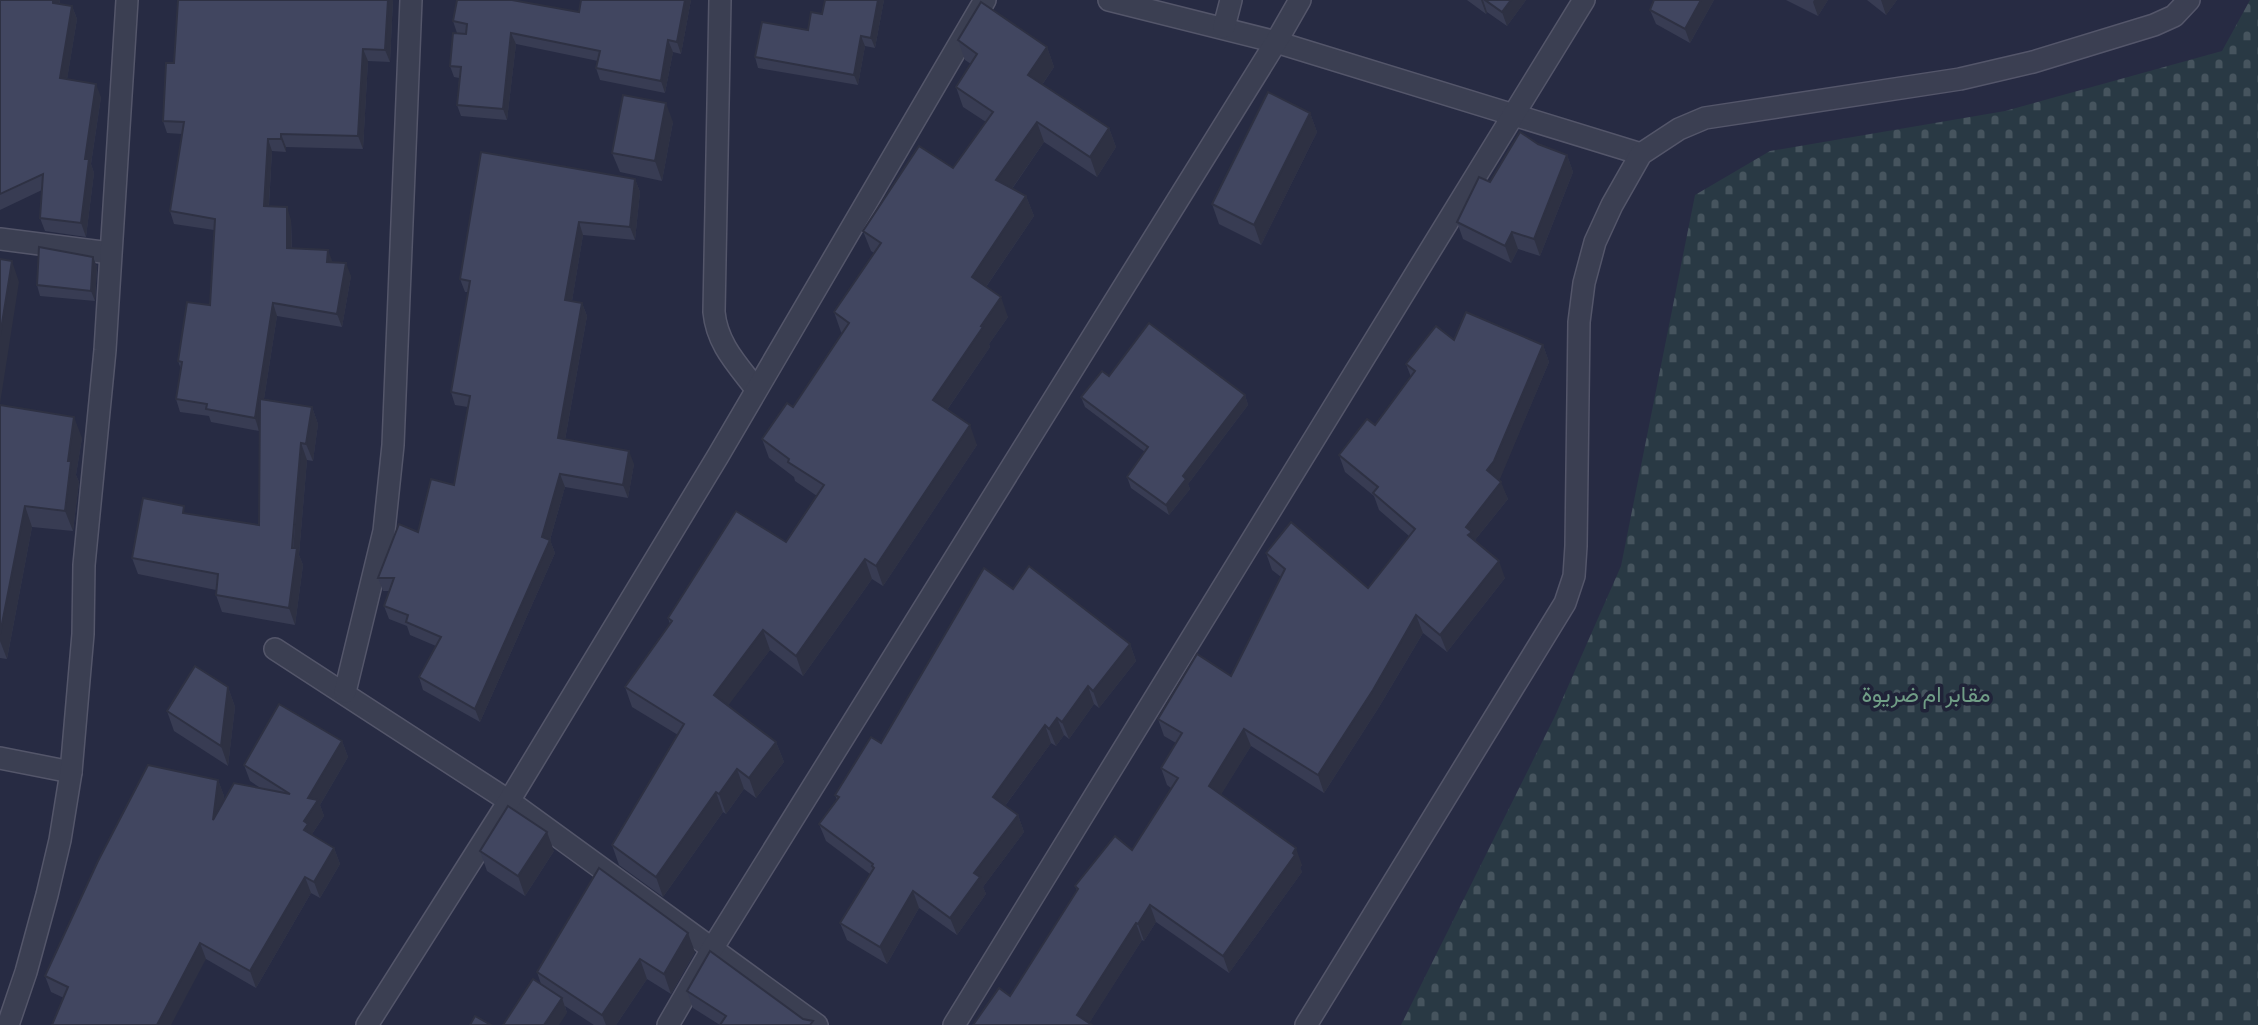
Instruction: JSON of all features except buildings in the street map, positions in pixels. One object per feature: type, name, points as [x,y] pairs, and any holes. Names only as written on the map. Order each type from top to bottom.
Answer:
[{"type":"street","points":[[8,1025],[26,972],[50,884],[71,772],[83,634],[84,565],[106,350],[127,0]]},
{"type":"street","points":[[345,692],[384,531],[389,492],[411,0]]},
{"type":"street","points":[[720,0],[715,320],[721,342],[756,389]]},
{"type":"street","points":[[367,1025],[509,801],[718,456],[985,0]]},
{"type":"street","points":[[1109,0],[1276,42],[1641,154]]},
{"type":"street","points":[[1224,27],[1231,0]]},
{"type":"street","points":[[668,1025],[712,949],[1300,0]]},
{"type":"street","points":[[954,1025],[1584,0]]},
{"type":"street","points":[[1306,1025],[1564,603],[1574,576],[1576,546],[1579,321],[1584,283],[1595,242],[1641,154],[1679,129],[1705,118],[1959,79],[2033,62],[2154,25],[2174,16],[2189,0]]},
{"type":"street","points":[[0,239],[110,253]]},
{"type":"street","points":[[275,649],[509,801],[817,1025]]},
{"type":"street","points":[[0,758],[71,772]]},
{"type":"green space","name":"مقابر ام ضريوة","points":[[2250,0],[2258,0],[2258,1025],[1401,1025],[1555,716],[1621,566],[1695,195],[1770,151],[2005,111],[2222,51]]}]
